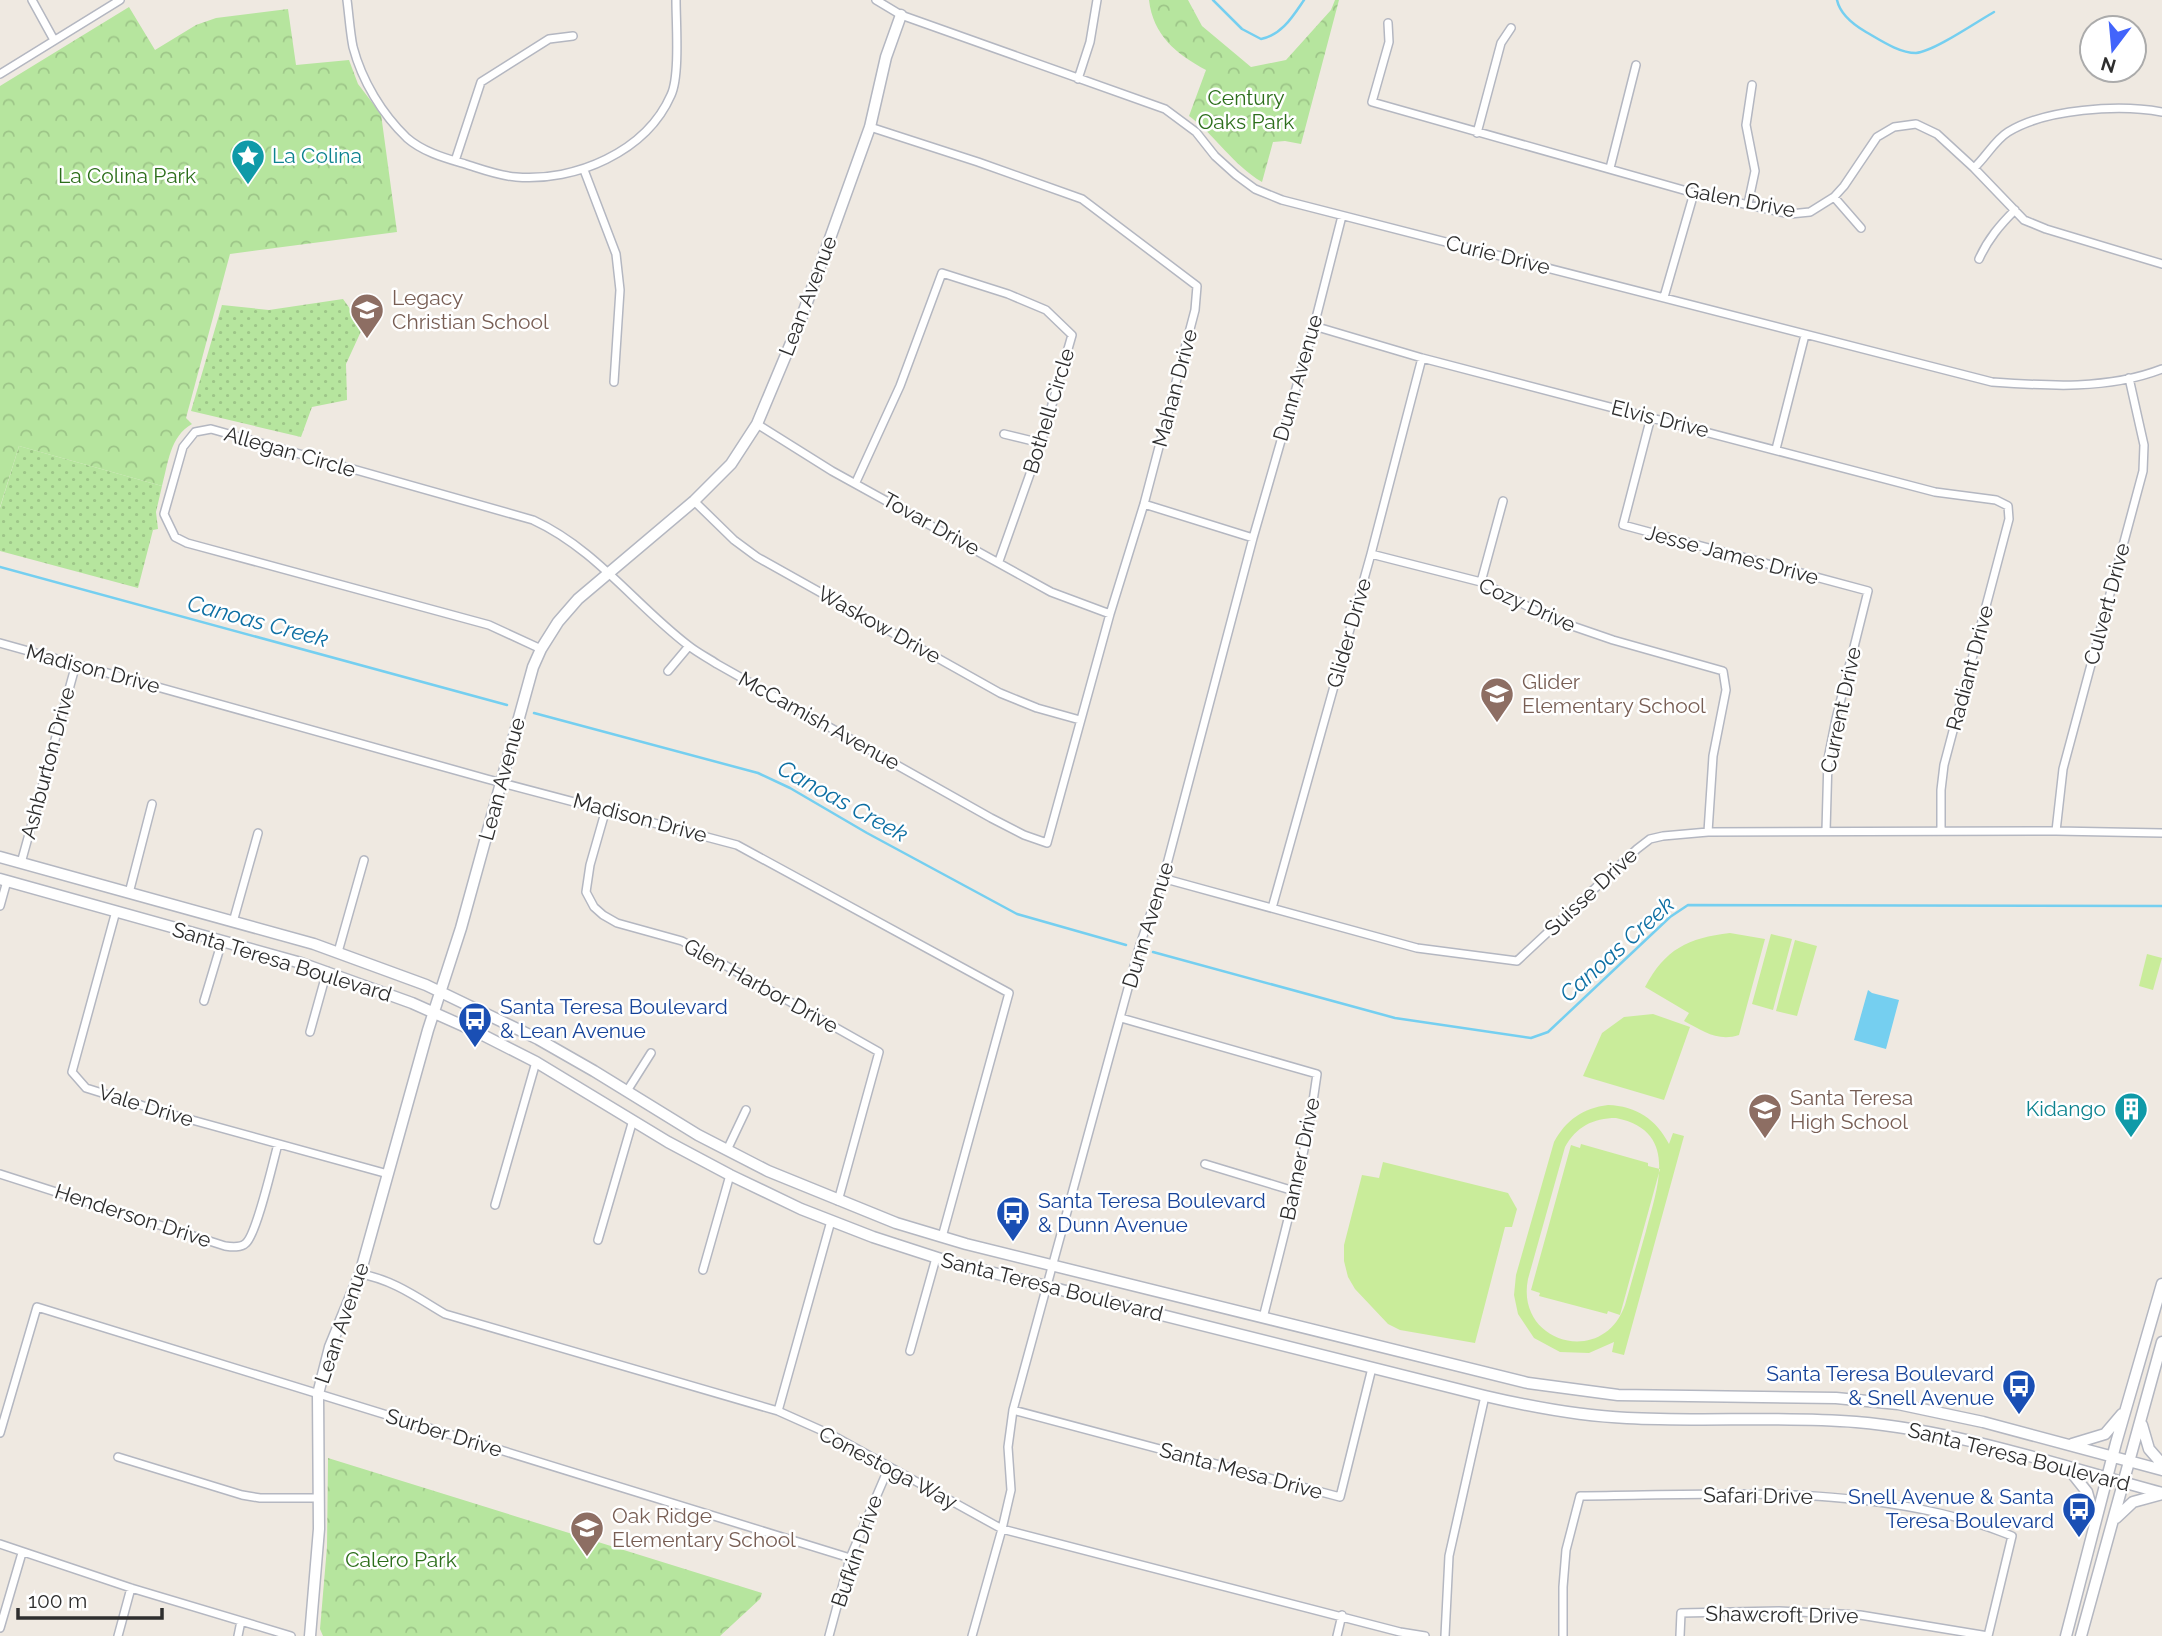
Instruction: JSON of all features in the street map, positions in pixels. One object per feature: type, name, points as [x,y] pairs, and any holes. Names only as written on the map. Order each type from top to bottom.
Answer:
[{"type":"main road","name":"Lean Avenue","points":[[310,1636],[318,1555],[318,1394],[330,1347],[360,1274],[433,1012],[461,928],[527,686],[541,649],[558,622],[578,599],[694,501],[731,464],[757,424],[802,319],[870,127],[886,57],[901,15]]},
{"type":"main road","name":"Santa Teresa Boulevard","points":[[0,857],[338,952],[440,991],[538,1039],[727,1150],[838,1201],[942,1237],[1460,1367],[1556,1388],[1641,1396],[1836,1398],[1886,1403],[1945,1413],[2162,1470]]},
{"type":"main road","name":"Santa Teresa Boulevard","points":[[4,880],[327,971],[433,1012],[536,1062],[730,1175],[831,1222],[936,1258],[1485,1396],[1567,1412],[1624,1418],[1806,1420],[1876,1424],[1956,1438],[2162,1493]]},
{"type":"main road","points":[[2066,1636],[2162,1284]]},
{"type":"main road","points":[[2081,1636],[2162,1342]]},
{"type":"main road","points":[[2070,1445],[2105,1434],[2127,1406]]},
{"type":"main road","points":[[2141,1419],[2149,1449],[2162,1464]]},
{"type":"main road","points":[[2068,1468],[2092,1502],[2094,1526]]},
{"type":"main road","points":[[2114,1520],[2133,1502],[2162,1493]]},
{"type":"street","points":[[32,0],[54,40]]},
{"type":"street","points":[[0,74],[120,0]]},
{"type":"street","points":[[347,0],[353,47],[365,80],[375,99],[408,139],[430,152],[455,161],[513,177],[538,178],[584,170],[623,150],[646,131],[672,94],[676,0]]},
{"type":"street","name":"Curie Drive","points":[[876,0],[901,15],[1165,110],[1196,132],[1215,156],[1255,189],[1282,200],[1992,382],[2060,387],[2129,378],[2162,369]]},
{"type":"street","points":[[1078,79],[1090,42],[1097,0]]},
{"type":"street","name":"Galen Drive","points":[[1388,23],[1389,42],[1372,102],[1694,193],[1790,214],[1810,212],[1834,197],[1877,137],[1894,127],[1916,124],[1937,134],[1975,168],[2024,220],[2162,264]]},
{"type":"street","points":[[1478,133],[1501,43],[1511,28]]},
{"type":"street","points":[[455,161],[481,82],[550,39],[573,36]]},
{"type":"street","points":[[1610,168],[1636,65]]},
{"type":"street","points":[[1748,204],[1755,171],[1745,125],[1752,85]]},
{"type":"street","points":[[1975,168],[2005,134],[2034,118],[2118,107],[2162,112]]},
{"type":"street","name":"Mahan Drive","points":[[870,127],[1082,199],[1197,286],[1195,310],[1144,504],[1110,614],[1047,843]]},
{"type":"street","points":[[584,170],[616,254],[620,290],[614,382]]},
{"type":"street","points":[[1664,298],[1694,193]]},
{"type":"street","points":[[1834,197],[1861,228]]},
{"type":"street","points":[[1979,259],[1999,226],[2015,210]]},
{"type":"street","name":"Dunn Avenue","points":[[972,1636],[1002,1530],[1010,1490],[1008,1447],[1013,1409],[1139,948],[1162,878],[1342,216]]},
{"type":"street","name":"Bothell Circle","points":[[856,482],[900,386],[943,273],[1008,294],[1046,310],[1072,335],[1041,443],[999,561]]},
{"type":"street","name":"Elvis Drive","points":[[1314,326],[1422,358],[1935,492],[1996,500],[2008,506]]},
{"type":"street","points":[[1776,449],[1805,335]]},
{"type":"street","name":"Glider Drive","points":[[1272,908],[1371,554],[1422,358]]},
{"type":"street","name":"Culvert Drive","points":[[2056,831],[2063,769],[2143,471],[2144,444],[2129,378]]},
{"type":"street","name":"Jesse James Drive","points":[[1651,417],[1623,525],[1868,591]]},
{"type":"street","name":"Tovar Drive","points":[[757,424],[832,471],[1051,592],[1110,614]]},
{"type":"street","name":"Allegan Circle","points":[[541,649],[489,625],[187,543],[175,537],[164,514],[183,447],[195,432],[211,429],[520,515],[557,531],[585,551],[608,573]]},
{"type":"street","points":[[1003,434],[1041,443]]},
{"type":"street","name":"Waskow Drive","points":[[694,501],[734,540],[757,557],[1000,693],[1037,708],[1080,720]]},
{"type":"street","points":[[1482,582],[1503,501]]},
{"type":"street","points":[[1144,504],[1253,538]]},
{"type":"street","name":"Radiant Drive","points":[[1941,831],[1944,765],[2009,519],[2008,506]]},
{"type":"street","name":"Cozy Drive","points":[[1371,554],[1482,582],[1552,619],[1613,640],[1723,671],[1726,690],[1713,756],[1708,832]]},
{"type":"street","name":"McCamish Avenue","points":[[608,573],[689,646],[992,818],[1024,835],[1047,843]]},
{"type":"street","name":"Current Drive","points":[[1826,831],[1828,759],[1868,591]]},
{"type":"street","name":"Madison Drive","points":[[0,643],[737,845],[1009,993],[942,1237]]},
{"type":"street","points":[[668,671],[689,646]]},
{"type":"street","name":"Ashburton Drive","points":[[21,863],[76,664]]},
{"type":"street","points":[[129,893],[152,804]]},
{"type":"street","name":"Glen Harbor Drive","points":[[606,808],[590,865],[586,892],[594,907],[617,923],[682,941],[879,1052],[838,1201]]},
{"type":"street","name":"Suisse Drive","points":[[1162,878],[1417,948],[1517,961],[1637,849],[1650,839],[1663,836],[1708,832],[1826,831],[2162,832]]},
{"type":"street","points":[[233,922],[258,833]]},
{"type":"street","points":[[338,952],[364,860]]},
{"type":"street","points":[[0,906],[4,880]]},
{"type":"street","name":"Vale Drive","points":[[116,911],[72,1072],[86,1088],[388,1174]]},
{"type":"street","points":[[204,1001],[222,941]]},
{"type":"street","points":[[310,1031],[327,971]]},
{"type":"street","name":"Banner Drive","points":[[1121,1018],[1317,1074],[1294,1191],[1263,1318]]},
{"type":"street","points":[[627,1091],[651,1053]]},
{"type":"street","points":[[495,1205],[536,1062]]},
{"type":"street","points":[[727,1150],[746,1110]]},
{"type":"street","points":[[598,1240],[633,1120]]},
{"type":"street","name":"Henderson Drive","points":[[0,1174],[225,1246],[240,1246],[246,1243],[254,1229],[278,1144]]},
{"type":"street","points":[[1205,1164],[1294,1191]]},
{"type":"street","points":[[703,1270],[730,1175]]},
{"type":"street","points":[[778,1411],[831,1222]]},
{"type":"street","points":[[910,1350],[936,1258]]},
{"type":"street","name":"Conestoga Way","points":[[360,1274],[398,1286],[445,1314],[778,1411],[834,1436],[1002,1530],[1400,1632],[1425,1636]]},
{"type":"street","name":"Surber Drive","points":[[0,1433],[37,1307],[850,1558]]},
{"type":"street","name":"Santa Mesa Drive","points":[[1013,1409],[1340,1497],[1372,1368]]},
{"type":"street","points":[[1445,1636],[1449,1556],[1485,1396]]},
{"type":"street","points":[[118,1457],[242,1495],[318,1499]]},
{"type":"street","name":"Bufkin Drive","points":[[829,1636],[850,1558],[889,1467]]},
{"type":"street","name":"Safari Drive","points":[[1563,1636],[1566,1550],[1580,1496],[1754,1494],[1888,1503],[1996,1529],[2012,1536],[1988,1636]]},
{"type":"street","points":[[0,1544],[131,1588],[290,1636]]},
{"type":"street","points":[[0,1628],[22,1553]]},
{"type":"street","points":[[118,1636],[131,1588]]},
{"type":"street","name":"Shawcroft Drive","points":[[1680,1636],[1681,1613],[1779,1611],[1860,1615],[1988,1636]]},
{"type":"street","points":[[1337,1636],[1342,1615]]},
{"type":"street","points":[[238,1636],[241,1621]]},
{"type":"green space","name":"Century Oaks Park","points":[[1149,0],[1188,0],[1202,26],[1251,67],[1286,60],[1331,10],[1335,0],[1339,0],[1301,144],[1273,142],[1262,182],[1242,167],[1189,116],[1206,70],[1168,42],[1155,23]]},
{"type":"green space","name":"La Colina Park","points":[[129,7],[155,50],[196,25],[216,18],[288,9],[296,65],[349,60],[358,84],[381,114],[397,232],[230,254],[186,418],[192,424],[174,443],[162,486],[19,446],[0,507],[0,86]]},
{"type":"green space","points":[[343,299],[363,327],[346,364],[347,400],[312,407],[301,437],[191,411],[222,305],[269,310]]},
{"type":"green space","points":[[19,446],[162,486],[156,512],[158,529],[153,530],[138,588],[0,551],[0,508]]},
{"type":"green space","points":[[1730,933],[1765,939],[1739,1035],[1724,1037],[1684,1021],[1689,1013],[1645,987],[1661,963],[1679,948],[1702,938]]},
{"type":"green space","points":[[1771,934],[1792,939],[1773,1010],[1752,1004]]},
{"type":"green space","points":[[1795,940],[1817,946],[1797,1016],[1776,1011]]},
{"type":"green space","points":[[2147,954],[2162,958],[2153,990],[2139,986]]},
{"type":"green space","points":[[1653,1014],[1690,1027],[1664,1100],[1583,1076],[1602,1033],[1624,1017]]},
{"type":"green space","points":[[1608,1105],[1628,1108],[1644,1116],[1658,1128],[1669,1144],[1673,1133],[1684,1136],[1624,1355],[1612,1352],[1614,1342],[1589,1353],[1560,1352],[1534,1338],[1518,1314],[1514,1295],[1516,1275],[1554,1142],[1576,1116]],"holes":[[[1616,1118],[1636,1125],[1649,1135],[1657,1148],[1658,1180],[1625,1305],[1614,1325],[1599,1337],[1581,1341],[1563,1340],[1547,1332],[1535,1319],[1528,1301],[1528,1279],[1565,1147],[1574,1134],[1593,1122]]]},
{"type":"green space","points":[[1581,1144],[1660,1169],[1620,1315],[1539,1296],[1540,1293],[1531,1290],[1571,1145],[1580,1148]]},
{"type":"green space","points":[[1383,1162],[1508,1193],[1517,1209],[1512,1227],[1505,1227],[1475,1343],[1400,1330],[1388,1324],[1355,1289],[1348,1277],[1344,1245],[1362,1175],[1379,1178]]},
{"type":"green space","name":"Calero Park","points":[[328,1458],[762,1593],[760,1599],[720,1636],[323,1636],[320,1629],[327,1547]]},
{"type":"water","points":[[1868,990],[1899,1000],[1886,1049],[1854,1040]]},
{"type":"waterway","points":[[1213,0],[1242,29],[1261,39],[1281,29],[1304,0]]},
{"type":"waterway","points":[[1837,0],[1844,14],[1861,29],[1896,48],[1916,53],[1944,42],[1994,12]]},
{"type":"waterway","name":"Canoas Creek","points":[[0,567],[507,705]]},
{"type":"waterway","name":"Canoas Creek","points":[[534,713],[758,773],[790,788],[1017,914],[1126,945]]},
{"type":"waterway","name":"Canoas Creek","points":[[1153,952],[1395,1018],[1531,1038],[1548,1032],[1670,917],[1688,905],[2162,906]]},
{"type":"place","name":"La Colina","points":[[248,186]]},
{"type":"place","name":"Legacy Christian School","points":[[367,340]]},
{"type":"place","name":"Glider Elementary School","points":[[1497,724]]},
{"type":"place","name":"Santa Teresa Boulevard & Lean Avenue","points":[[475,1049]]},
{"type":"place","name":"Kidango","points":[[2131,1139]]},
{"type":"place","name":"Santa Teresa High School","points":[[1765,1140]]},
{"type":"place","name":"Santa Teresa Boulevard & Dunn Avenue","points":[[1013,1243]]},
{"type":"place","name":"Santa Teresa Boulevard & Snell Avenue","points":[[2019,1416]]},
{"type":"place","name":"Snell Avenue & Santa Teresa Boulevard","points":[[2079,1539]]},
{"type":"place","name":"Oak Ridge Elementary School","points":[[587,1558]]}]
